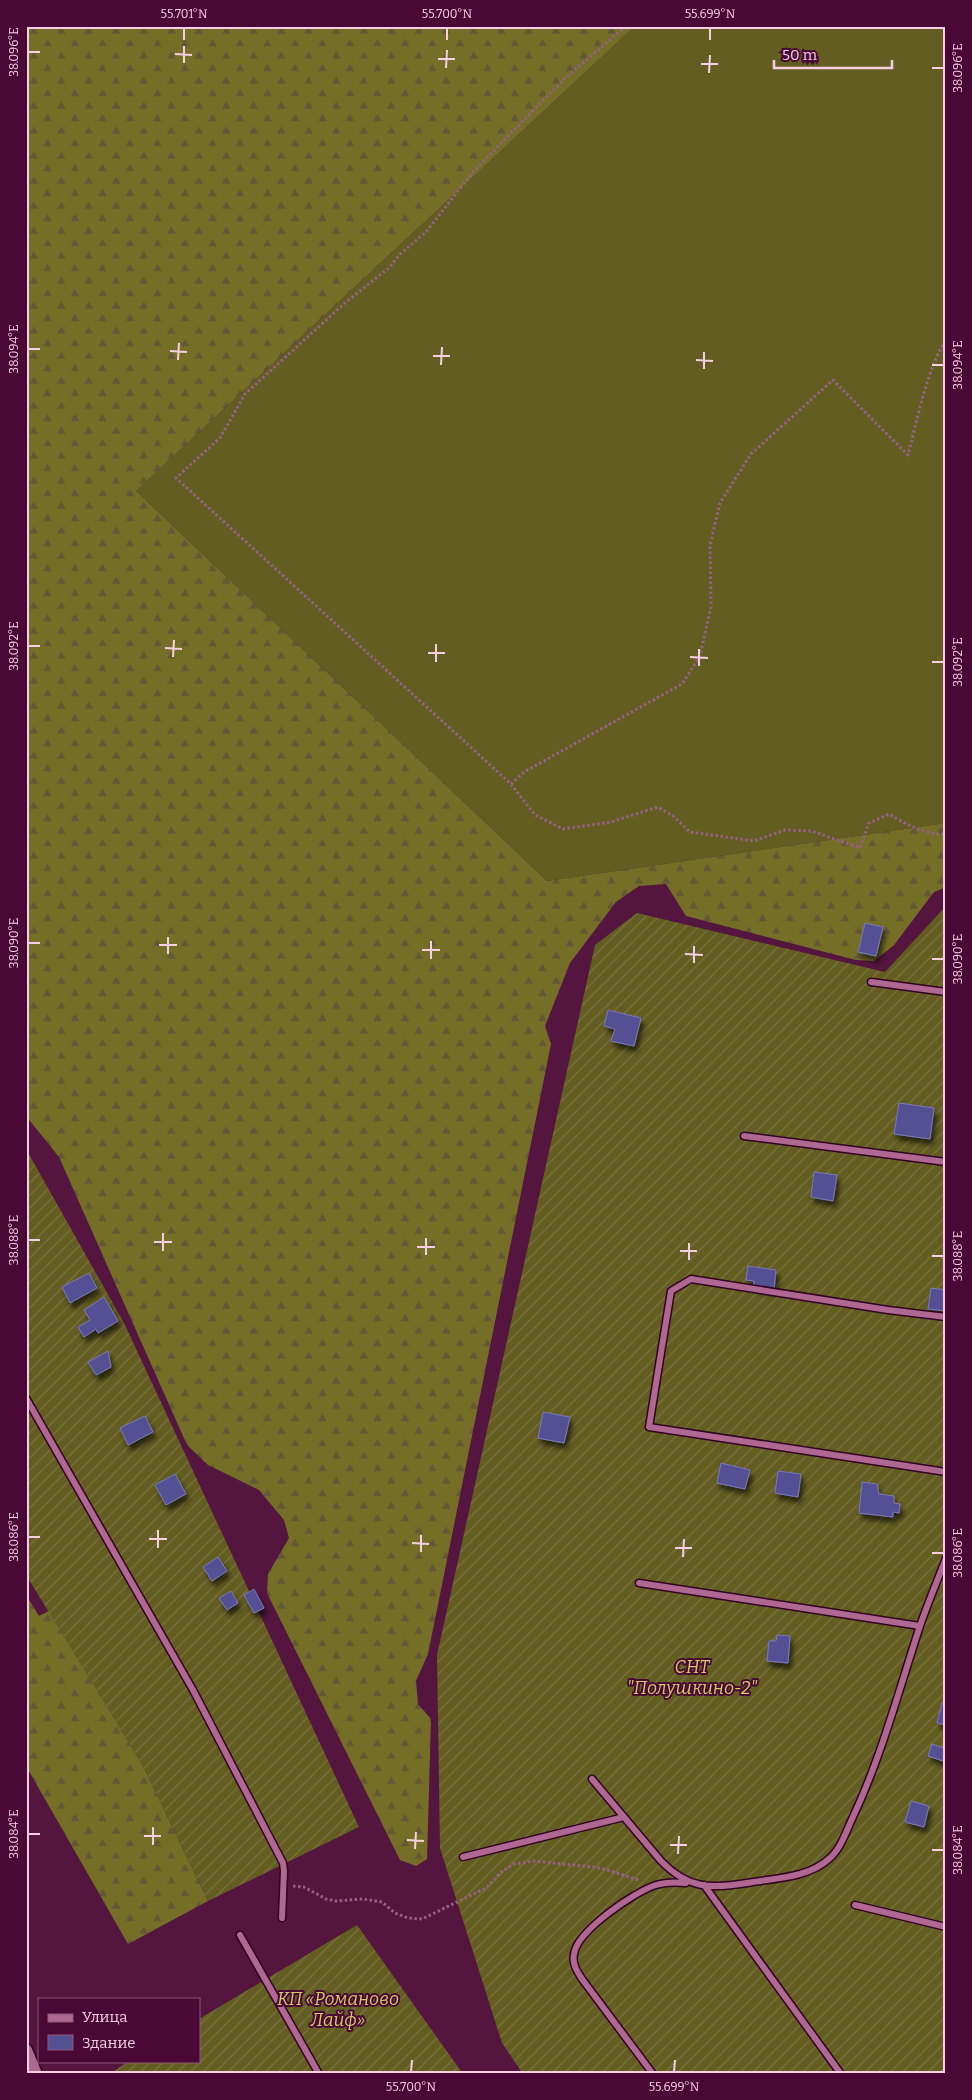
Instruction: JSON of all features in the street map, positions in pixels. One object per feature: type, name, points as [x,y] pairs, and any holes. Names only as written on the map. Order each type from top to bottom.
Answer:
[{"type":"street","points":[[26,2050],[36,2074]]},
{"type":"lane","points":[[871,982],[946,992]]},
{"type":"lane","points":[[744,1136],[946,1162]]},
{"type":"lane","points":[[946,1317],[888,1310],[691,1279],[671,1291],[649,1427],[946,1472]]},
{"type":"lane","points":[[26,1398],[192,1690],[283,1863],[282,1918]]},
{"type":"lane","points":[[592,1779],[670,1871],[693,1883],[704,1886],[723,1887],[804,1873],[818,1866],[831,1857],[842,1840],[860,1803],[879,1754],[920,1626],[946,1558]]},
{"type":"lane","points":[[639,1583],[920,1626]]},
{"type":"lane","points":[[463,1857],[624,1817]]},
{"type":"lane","points":[[653,2074],[582,1979],[574,1962],[575,1948],[596,1924],[620,1905],[654,1885],[672,1882],[693,1883]]},
{"type":"lane","points":[[704,1886],[841,2074]]},
{"type":"lane","points":[[855,1905],[946,1927]]},
{"type":"lane","points":[[240,1935],[319,2074]]},
{"type":"path","points":[[626,26],[565,78],[472,172],[426,232],[399,255],[389,268],[346,302],[245,394],[220,438],[176,478],[511,784],[535,815],[563,829],[611,822],[658,807],[673,816],[690,832],[754,841],[785,830],[812,832],[860,848],[869,823],[889,814],[906,824],[929,832],[946,834]]},
{"type":"path","points":[[511,784],[524,772],[682,684],[700,656],[711,607],[710,545],[720,503],[751,454],[832,380],[908,455],[928,383],[941,347],[946,342]]},
{"type":"path","points":[[284,1885],[304,1887],[326,1899],[336,1901],[364,1898],[382,1902],[394,1913],[408,1918],[422,1919],[486,1888],[502,1872],[514,1864],[534,1861],[602,1868],[654,1885]]},
{"type":"green space","points":[[26,26],[635,26],[136,491],[547,881],[946,823],[946,887],[934,892],[894,945],[874,961],[856,960],[686,916],[666,884],[639,886],[616,902],[570,963],[545,1026],[551,1044],[428,1654],[416,1681],[418,1704],[431,1719],[427,1859],[416,1866],[400,1860],[267,1593],[268,1574],[289,1538],[284,1520],[259,1490],[208,1465],[187,1445],[59,1157],[26,1116]]},
{"type":"green space","points":[[635,26],[946,26],[946,823],[547,881],[136,491]]},
{"type":"green space","name":"СНТ \"Полушкино-2\"","points":[[946,906],[946,2074],[523,2074],[502,2043],[440,1848],[437,1655],[595,945],[637,913],[885,972]]},
{"type":"green space","points":[[26,1149],[124,1323],[359,1827],[208,1901],[143,1766],[26,1575]]},
{"type":"green space","points":[[26,1595],[39,1616],[49,1611],[143,1766],[208,1901],[128,1944],[26,1766]]},
{"type":"green space","name":"КП «Романово Лайф»","points":[[357,1925],[463,2074],[110,2074],[128,2062],[200,2062],[200,2018]]},
{"type":"building","points":[[865,923],[883,927],[876,956],[858,952]]},
{"type":"building","points":[[608,1010],[641,1018],[634,1046],[611,1041],[615,1029],[604,1026]]},
{"type":"building","points":[[899,1103],[934,1108],[930,1139],[894,1134]]},
{"type":"building","points":[[814,1172],[837,1175],[833,1201],[811,1197]]},
{"type":"building","points":[[748,1266],[776,1270],[774,1290],[754,1286],[754,1281],[746,1280]]},
{"type":"building","points":[[89,1273],[97,1288],[70,1303],[62,1287]]},
{"type":"building","points":[[931,1288],[946,1290],[946,1311],[928,1309]]},
{"type":"building","points":[[104,1297],[118,1321],[98,1333],[96,1329],[84,1337],[78,1327],[90,1320],[84,1310]]},
{"type":"building","points":[[108,1351],[111,1367],[96,1375],[88,1362]]},
{"type":"building","points":[[543,1412],[570,1417],[564,1443],[538,1438]]},
{"type":"building","points":[[145,1416],[153,1432],[128,1445],[120,1428]]},
{"type":"building","points":[[721,1463],[750,1470],[745,1489],[717,1483]]},
{"type":"building","points":[[778,1471],[801,1474],[798,1497],[775,1493]]},
{"type":"building","points":[[175,1474],[186,1494],[166,1505],[155,1485]]},
{"type":"building","points":[[862,1482],[877,1484],[879,1494],[894,1496],[894,1503],[900,1504],[899,1513],[893,1512],[893,1517],[859,1513]]},
{"type":"building","points":[[218,1557],[227,1571],[212,1581],[203,1567]]},
{"type":"building","points":[[254,1589],[264,1608],[254,1613],[244,1595]]},
{"type":"building","points":[[231,1591],[238,1603],[227,1610],[219,1598]]},
{"type":"building","points":[[777,1635],[790,1636],[788,1663],[767,1661],[769,1641],[776,1641]]},
{"type":"building","points":[[942,1703],[946,1704],[946,1725],[937,1723]]},
{"type":"building","points":[[932,1744],[946,1749],[946,1762],[928,1756]]},
{"type":"building","points":[[911,1801],[929,1806],[924,1827],[905,1822]]}]
